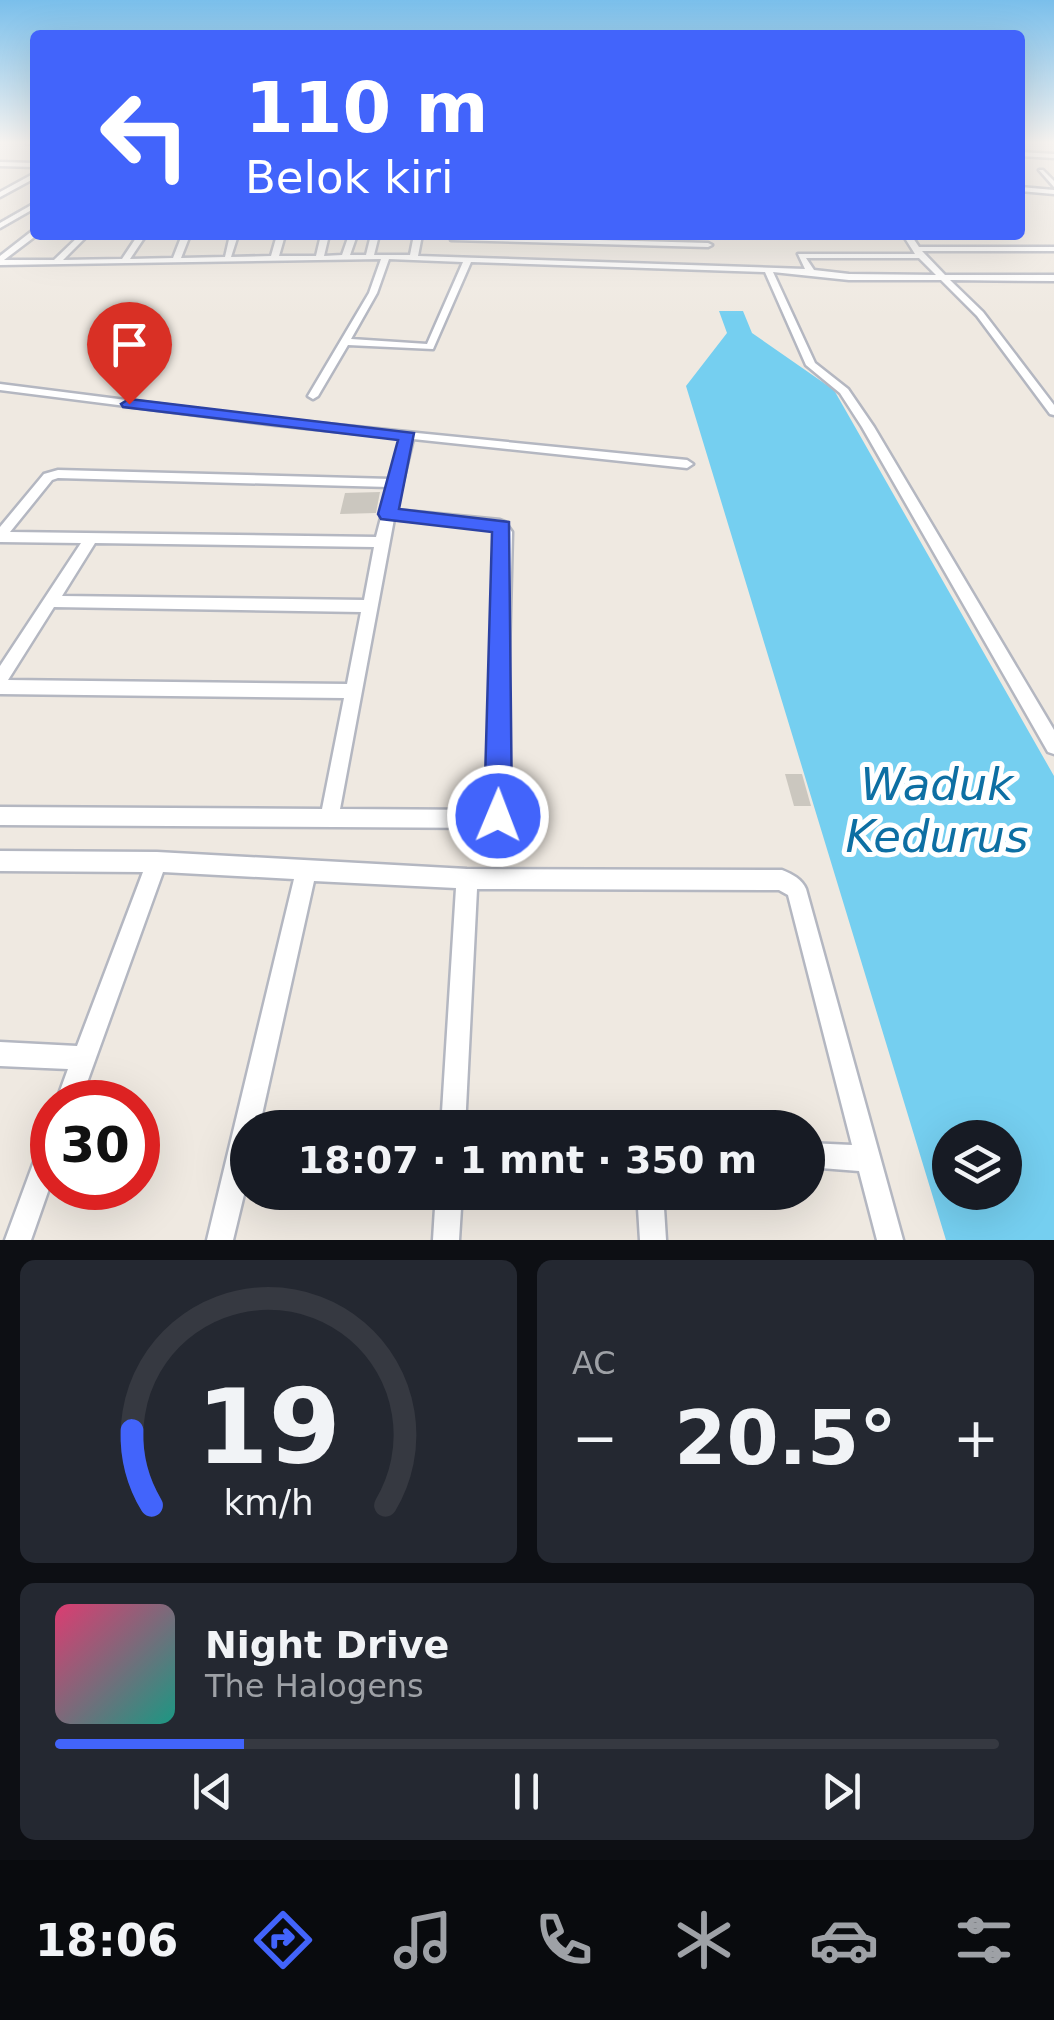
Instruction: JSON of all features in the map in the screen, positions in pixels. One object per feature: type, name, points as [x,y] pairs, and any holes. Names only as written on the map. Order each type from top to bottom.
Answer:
[{"type":"street","points":[[0,226],[30,207]]},
{"type":"street","points":[[0,261],[30,237]]},
{"type":"street","points":[[58,260],[79,240]]},
{"type":"street","points":[[126,259],[139,240]]},
{"type":"street","points":[[177,258],[184,240]]},
{"type":"street","points":[[228,256],[233,240]]},
{"type":"street","points":[[275,256],[280,240]]},
{"type":"street","points":[[319,258],[324,240]]},
{"type":"street","points":[[344,258],[351,240]]},
{"type":"street","points":[[370,257],[374,240]]},
{"type":"street","points":[[413,259],[417,240]]},
{"type":"street","points":[[448,261],[453,240]]},
{"type":"street","points":[[705,240],[715,269]]},
{"type":"street","points":[[911,240],[980,314],[1054,412]]},
{"type":"street","points":[[810,271],[802,255],[1054,249]]},
{"type":"street","points":[[0,261],[386,257],[810,271],[849,278],[1054,278]]},
{"type":"street","points":[[313,396],[373,293],[386,257]]},
{"type":"street","points":[[344,342],[430,347],[467,262]]},
{"type":"street","points":[[768,270],[811,365],[844,391],[1054,746]]},
{"type":"street","points":[[0,388],[687,464]]},
{"type":"street","points":[[329,818],[382,542],[408,436]]},
{"type":"street","points":[[0,536],[48,477],[395,483]]},
{"type":"street","points":[[0,816],[489,822],[498,816],[505,532],[500,525],[388,514]]},
{"type":"street","points":[[0,536],[382,542]]},
{"type":"street","points":[[0,679],[91,538]]},
{"type":"street","points":[[50,601],[370,606]]},
{"type":"street","points":[[0,687],[354,691]]},
{"type":"street","points":[[0,861],[157,862],[467,880],[782,880],[796,889],[890,1240]]},
{"type":"street","points":[[76,1080],[157,862]]},
{"type":"street","points":[[220,1240],[306,873]]},
{"type":"street","points":[[453,1110],[467,880]]},
{"type":"street","points":[[0,1054],[84,1058]]},
{"type":"street","points":[[825,1157],[870,1158]]},
{"type":"street","points":[[18,1240],[30,1207]]},
{"type":"street","points":[[446,1240],[448,1210]]},
{"type":"street","points":[[651,1210],[653,1240]]},
{"type":"water","name":"Waduk Kedurus","points":[[719,311],[743,311],[752,333],[834,390],[1054,776],[1054,1240],[946,1240],[937,1210],[1022,1210],[1022,1120],[932,1120],[932,1194],[686,386],[727,333]]},
{"type":"building","points":[[380,492],[376,513],[340,514],[345,493]]},
{"type":"building","points":[[785,774],[802,774],[811,806],[794,806]]},
{"type":"route","points":[[129,404],[408,436],[388,514],[502,526],[505,532],[498,816]]}]
